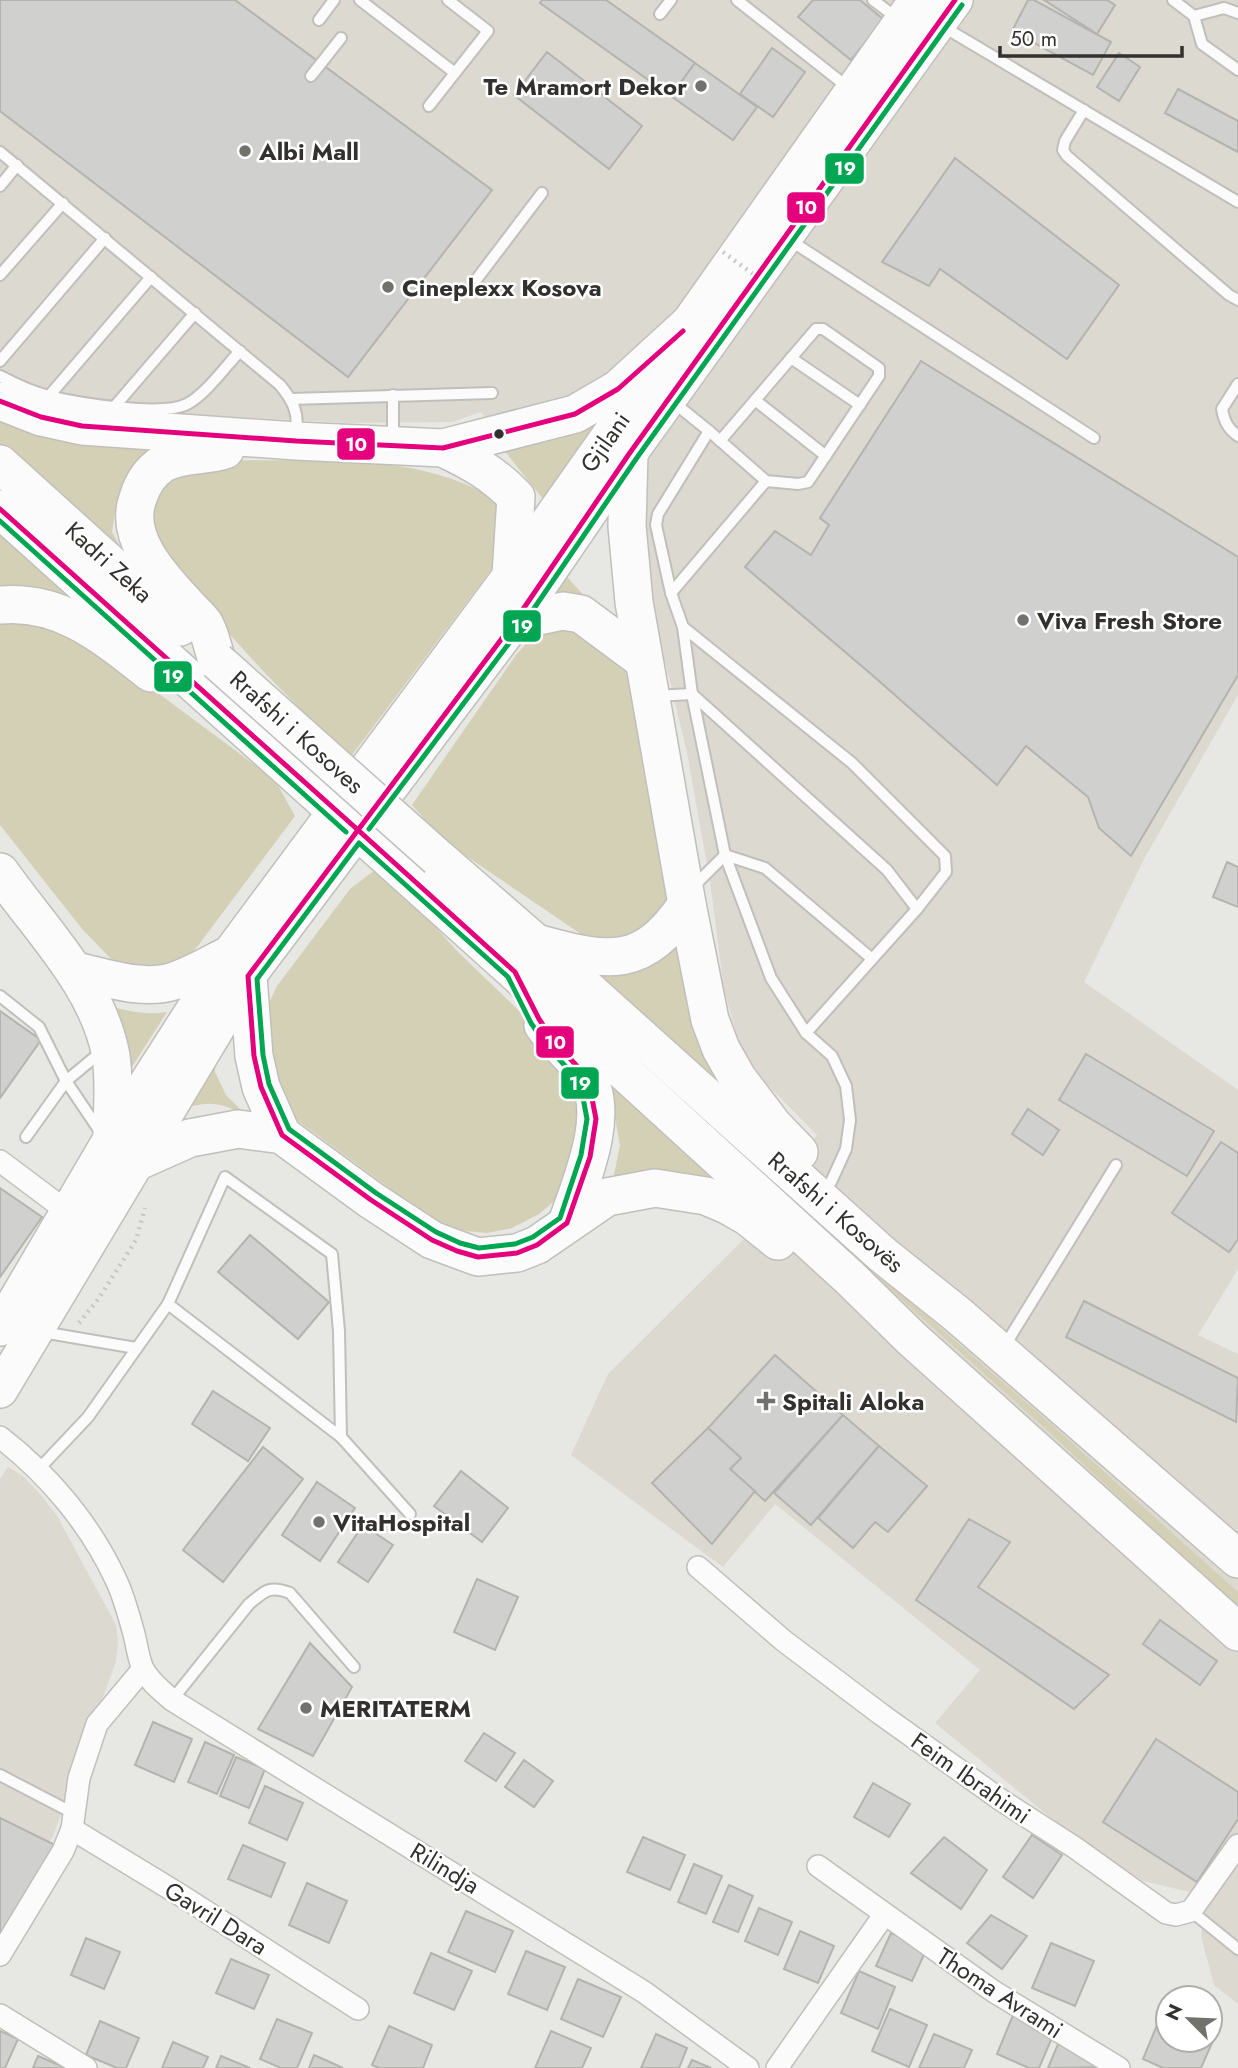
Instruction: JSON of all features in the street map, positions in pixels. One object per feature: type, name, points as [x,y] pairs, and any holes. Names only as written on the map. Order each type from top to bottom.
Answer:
[{"type":"highway","points":[[0,401],[41,417],[82,426],[258,439],[443,448],[575,414],[618,389],[652,361],[688,325]]},
{"type":"highway","points":[[0,605],[29,603],[65,615],[107,639],[154,675],[207,673],[204,624],[170,586],[144,549],[135,529],[135,505],[146,482],[161,465],[176,458],[216,453],[258,439]]},
{"type":"highway","points":[[443,448],[472,461],[500,480],[516,497],[511,575]]},
{"type":"highway","points":[[629,454],[629,563],[643,660],[710,1020],[721,1049],[738,1079],[773,1125],[904,1251],[958,1315]]},
{"type":"highway","name":"Kadri Zeka","points":[[0,464],[207,673]]},
{"type":"highway","name":"Kadri Zeka","points":[[0,509],[207,673]]},
{"type":"highway","points":[[515,621],[563,611],[582,614],[643,660]]},
{"type":"highway","name":"Rrafshi i Kosoves","points":[[207,673],[347,821],[514,972]]},
{"type":"highway","name":"Rrafshi i Kosoves","points":[[207,673],[438,858]]},
{"type":"highway","name":"Rrafshi i Kosovës","points":[[438,858],[883,1255],[958,1315],[1238,1559]]},
{"type":"highway","points":[[0,872],[27,911],[76,971],[98,1017],[110,1054],[119,1148],[238,1129],[282,1135],[371,1200],[432,1240],[478,1257],[517,1253],[537,1245],[607,1197],[654,1188],[706,1196],[748,1217],[847,1300],[911,1338]]},
{"type":"highway","points":[[537,944],[606,957],[635,954],[660,938],[686,900]]},
{"type":"highway","points":[[76,971],[143,985],[160,984],[239,966],[261,1087],[282,1135]]},
{"type":"highway","points":[[514,972],[546,1029],[588,1078],[594,1102],[596,1119],[590,1157],[567,1223]]},
{"type":"highway","name":"Rrafshi i Kosovës","points":[[514,972],[842,1270],[911,1338],[1238,1632]]},
{"type":"main road","name":"Gjilani","points":[[347,821],[511,575],[853,91],[928,11]]},
{"type":"main road","name":"Gjilani","points":[[347,821],[515,621],[629,454],[786,238],[928,11]]},
{"type":"main road","points":[[0,1328],[68,1212],[119,1148],[239,966],[347,821]]},
{"type":"main road","points":[[0,1391],[36,1331],[119,1148]]},
{"type":"street","points":[[0,1161],[68,1212]]},
{"type":"street","points":[[0,1437],[59,1492],[92,1537],[116,1581],[130,1617],[143,1669],[97,1724],[79,1778],[72,1821],[63,1851],[0,1955]]},
{"type":"street","name":"Feim Ibrahimi","points":[[698,1567],[795,1650],[1001,1800],[1166,1913],[1176,1915],[1191,1911]]},
{"type":"street","name":"Rilindja","points":[[143,1669],[154,1684],[172,1700],[644,1992],[748,2068]]},
{"type":"street","name":"Gavril Dara","points":[[72,1821],[358,2010]]},
{"type":"street","points":[[1191,1911],[1238,1845]]},
{"type":"street","name":"Thoma Avrami","points":[[818,1866],[993,1991],[1119,2068]]},
{"type":"street","points":[[777,2068],[884,1915]]},
{"type":"street","points":[[0,2015],[86,2068]]},
{"type":"lane","points":[[319,20],[334,0]]},
{"type":"lane","points":[[360,0],[456,72]]},
{"type":"lane","points":[[429,106],[488,31],[448,0]]},
{"type":"lane","points":[[660,14],[671,0]]},
{"type":"lane","points":[[737,0],[853,91]]},
{"type":"lane","points":[[873,0],[928,11],[1084,110],[1238,202]]},
{"type":"lane","points":[[1173,0],[1195,16],[1202,44],[1238,70]]},
{"type":"lane","points":[[1195,16],[1224,8],[1238,13]]},
{"type":"lane","points":[[311,76],[341,38]]},
{"type":"lane","points":[[1084,110],[1065,141],[1063,150],[1067,156],[1238,300]]},
{"type":"lane","points":[[0,152],[280,385],[291,399],[298,421],[296,441]]},
{"type":"lane","points":[[0,186],[17,166]]},
{"type":"lane","points":[[476,280],[542,193]]},
{"type":"lane","points":[[0,275],[63,203]]},
{"type":"lane","points":[[0,361],[105,238]]},
{"type":"lane","points":[[786,238],[1094,438]]},
{"type":"lane","points":[[49,396],[151,277]]},
{"type":"lane","points":[[115,406],[195,313]]},
{"type":"lane","points":[[670,400],[766,481],[798,484],[808,482],[879,376],[879,368],[823,329],[816,329],[720,441]]},
{"type":"lane","points":[[0,376],[49,396],[115,406],[169,409],[195,400],[240,351]]},
{"type":"lane","points":[[791,358],[860,405]]},
{"type":"lane","points":[[1238,384],[1222,409],[1224,421],[1238,436]]},
{"type":"lane","points":[[291,399],[492,393]]},
{"type":"lane","points":[[393,396],[393,447]]},
{"type":"lane","points":[[755,400],[826,456]]},
{"type":"lane","points":[[709,431],[657,514],[656,525],[671,593],[683,627],[692,694],[726,855],[771,978],[806,1033],[832,1056],[846,1086],[850,1120],[846,1149],[831,1182]]},
{"type":"lane","points":[[671,593],[766,481]]},
{"type":"lane","points":[[683,627],[852,763],[945,856],[946,872],[917,909],[806,1033]]},
{"type":"lane","points":[[651,696],[692,694],[887,870],[917,909]]},
{"type":"lane","points":[[686,900],[726,855]]},
{"type":"lane","points":[[726,855],[765,868],[871,958]]},
{"type":"lane","points":[[0,996],[39,1027],[66,1081],[119,1148]]},
{"type":"lane","points":[[26,1137],[66,1081],[95,1057],[110,1054]]},
{"type":"lane","points":[[1000,1353],[1116,1165]]},
{"type":"lane","points":[[38,1470],[88,1417],[168,1304],[225,1177],[332,1254],[339,1331],[341,1437]]},
{"type":"lane","points":[[168,1304],[341,1437],[410,1514]]},
{"type":"lane","points":[[36,1331],[136,1349]]},
{"type":"lane","points":[[172,1700],[249,1604],[265,1591],[276,1588],[290,1593],[354,1667]]},
{"type":"lane","points":[[0,1775],[72,1821]]},
{"type":"lane","points":[[1191,1911],[1238,1949]]},
{"type":"path","points":[[723,252],[768,285]]},
{"type":"shaded area","points":[[0,0],[1238,0],[1238,695],[1144,859],[1084,982],[1238,1090],[1238,1269],[1198,1335],[1238,1354],[1238,2004],[1224,1993],[1224,1984],[1214,1984],[1201,1936],[1207,1896],[1143,1881],[1061,1826],[935,1723],[980,1670],[775,1504],[723,1567],[571,1455],[608,1374],[743,1240],[817,1135],[744,1061],[724,990],[710,881],[687,753],[667,669],[646,608],[608,516],[480,412],[453,422],[349,423],[136,412],[44,400],[0,382]]},
{"type":"shaded area","points":[[614,401],[543,499],[503,449]]},
{"type":"shaded area","points":[[0,411],[184,442],[129,477],[116,506],[112,532],[129,562],[0,445]]},
{"type":"shaded area","points":[[231,460],[369,462],[402,467],[467,485],[498,501],[500,549],[491,570],[352,755],[315,724],[264,672],[157,551],[146,503],[160,481]]},
{"type":"shaded area","points":[[0,526],[130,641],[0,595]]},
{"type":"shaded area","points":[[560,569],[586,598],[551,600]]},
{"type":"shaded area","points":[[0,614],[72,629],[275,780],[295,816],[197,947],[178,968],[123,971],[83,930],[0,825]]},
{"type":"shaded area","points":[[555,621],[574,623],[623,666],[634,691],[673,898],[656,927],[597,945],[444,841],[412,805],[516,655],[532,637]]},
{"type":"shaded area","points":[[375,870],[410,899],[458,952],[564,1054],[584,1082],[576,1176],[539,1214],[512,1228],[487,1233],[466,1231],[450,1227],[419,1210],[283,1110],[262,1058],[266,1009],[277,986],[350,889]]},
{"type":"shaded area","points":[[465,899],[1238,1592],[1238,1609],[1048,1431],[745,1159]]},
{"type":"shaded area","points":[[681,927],[730,1092],[584,963]]},
{"type":"shaded area","points":[[113,1007],[140,1013],[167,1012],[128,1073],[127,1038]]},
{"type":"shaded area","points":[[216,1042],[215,1072],[226,1095],[246,1115],[211,1104],[195,1105],[175,1112]]},
{"type":"shaded area","points":[[601,1069],[745,1201],[613,1180],[620,1145],[612,1102]]},
{"type":"shaded area","points":[[8,1467],[24,1477],[57,1516],[116,1625],[118,1641],[116,1661],[53,1836],[0,1926],[0,1479]]},
{"type":"building","name":"Albi Mall","points":[[0,0],[235,0],[492,190],[348,377],[0,111]]},
{"type":"building","points":[[542,0],[606,0],[695,63],[671,96],[540,3]]},
{"type":"building","points":[[813,0],[860,0],[884,20],[851,60],[798,17]]},
{"type":"building","points":[[1028,0],[1034,0],[1111,42],[1093,75],[1012,31]]},
{"type":"building","points":[[1044,0],[1107,0],[1115,5],[1097,34]]},
{"type":"building","points":[[772,48],[805,72],[773,117],[740,94]]},
{"type":"building","points":[[547,52],[642,126],[609,169],[514,95]]},
{"type":"building","points":[[1119,53],[1140,67],[1119,101],[1097,87]]},
{"type":"building","points":[[695,63],[757,107],[733,140],[671,96]]},
{"type":"building","points":[[1178,89],[1238,121],[1238,152],[1165,113]]},
{"type":"building","points":[[955,158],[1119,285],[1067,359],[940,269],[929,286],[882,262]]},
{"type":"building","name":"Viva Fresh Store","points":[[921,361],[1238,557],[1238,675],[1131,856],[1099,828],[1088,797],[1026,746],[997,785],[745,567],[775,531],[811,555],[829,525],[820,518]]},
{"type":"building","points":[[1227,862],[1238,867],[1238,907],[1213,897]]},
{"type":"building","points":[[0,1011],[41,1040],[0,1098]]},
{"type":"building","points":[[1086,1054],[1214,1131],[1187,1176],[1059,1100]]},
{"type":"building","points":[[1028,1109],[1059,1130],[1043,1155],[1012,1134]]},
{"type":"building","points":[[1221,1142],[1238,1153],[1238,1239],[1229,1252],[1172,1213]]},
{"type":"building","points":[[0,1188],[42,1217],[0,1277]]},
{"type":"building","points":[[250,1235],[329,1302],[298,1339],[218,1272]]},
{"type":"building","points":[[1084,1301],[1238,1378],[1236,1422],[1066,1337]]},
{"type":"building","points":[[775,1355],[843,1415],[765,1501],[730,1469],[741,1458],[708,1428]]},
{"type":"building","points":[[213,1391],[270,1428],[248,1461],[192,1424]]},
{"type":"building","points":[[843,1415],[879,1446],[811,1525],[774,1493]]},
{"type":"building","points":[[708,1428],[741,1458],[730,1469],[755,1491],[712,1544],[652,1483]]},
{"type":"building","points":[[879,1446],[927,1486],[888,1532],[875,1522],[853,1548],[818,1518]]},
{"type":"building","points":[[263,1447],[303,1479],[223,1582],[183,1550]]},
{"type":"building","points":[[461,1471],[508,1508],[482,1542],[434,1506]]},
{"type":"building","name":"VitaHospital","points":[[317,1482],[355,1508],[320,1561],[282,1535]]},
{"type":"building","points":[[969,1519],[1010,1542],[978,1587],[1109,1675],[1074,1709],[916,1600]]},
{"type":"building","points":[[363,1525],[393,1545],[368,1582],[338,1562]]},
{"type":"building","points":[[477,1579],[518,1597],[495,1650],[454,1632]]},
{"type":"building","points":[[1160,1620],[1217,1661],[1200,1685],[1143,1644]]},
{"type":"building","name":"MERITATERM","points":[[310,1643],[352,1687],[313,1756],[258,1729]]},
{"type":"building","points":[[153,1722],[192,1739],[174,1782],[135,1765]]},
{"type":"building","points":[[484,1733],[515,1753],[496,1781],[465,1761]]},
{"type":"building","points":[[1156,1739],[1238,1792],[1238,1819],[1197,1882],[1103,1822]]},
{"type":"building","points":[[205,1742],[234,1755],[217,1794],[188,1782]]},
{"type":"building","points":[[236,1757],[265,1769],[249,1808],[220,1796]]},
{"type":"building","points":[[524,1760],[553,1781],[534,1807],[505,1787]]},
{"type":"building","points":[[873,1783],[910,1804],[889,1837],[854,1817]]},
{"type":"building","points":[[265,1786],[303,1803],[287,1840],[249,1823]]},
{"type":"building","points":[[0,1818],[57,1846],[0,1954]]},
{"type":"building","points":[[1032,1835],[1062,1855],[1033,1898],[1003,1877]]},
{"type":"building","points":[[643,1837],[685,1855],[670,1890],[627,1872]]},
{"type":"building","points":[[944,1837],[987,1870],[961,1909],[911,1873]]},
{"type":"building","points":[[243,1845],[285,1863],[271,1897],[228,1879]]},
{"type":"building","points":[[694,1864],[722,1876],[706,1914],[678,1902]]},
{"type":"building","points":[[307,1883],[347,1901],[329,1943],[289,1925]]},
{"type":"building","points":[[729,1885],[753,1896],[738,1932],[713,1922]]},
{"type":"building","points":[[759,1908],[792,1922],[778,1955],[745,1941]]},
{"type":"building","points":[[466,1911],[513,1931],[495,1972],[448,1952]]},
{"type":"building","points":[[991,1915],[1027,1936],[1002,1969],[967,1943]]},
{"type":"building","points":[[800,1931],[834,1946],[818,1983],[784,1969]]},
{"type":"building","points":[[891,1933],[927,1948],[912,1981],[876,1966]]},
{"type":"building","points":[[86,1938],[120,1952],[104,1989],[71,1975]]},
{"type":"building","points":[[1051,1943],[1094,1961],[1075,2006],[1032,1988]]},
{"type":"building","points":[[526,1951],[565,1967],[547,2010],[508,1994]]},
{"type":"building","points":[[431,1953],[472,1971],[454,2010],[414,1993]]},
{"type":"building","points":[[231,1959],[269,1975],[254,2009],[216,1993]]},
{"type":"building","points":[[859,1971],[895,1987],[878,2029],[841,2013]]},
{"type":"building","points":[[578,1979],[621,1997],[603,2037],[561,2019]]},
{"type":"building","points":[[890,2009],[927,2025],[909,2067],[872,2051]]},
{"type":"building","points":[[1013,2015],[1054,2033],[1039,2068],[1029,2068],[997,2054]]},
{"type":"building","points":[[277,2019],[312,2033],[297,2068],[281,2068],[260,2059]]},
{"type":"building","points":[[100,2021],[139,2038],[126,2068],[117,2068],[86,2055]]},
{"type":"building","points":[[389,2026],[432,2045],[423,2068],[379,2068],[372,2065]]},
{"type":"building","points":[[0,2031],[18,2039],[5,2068],[0,2068]]},
{"type":"building","points":[[551,2031],[591,2048],[582,2068],[535,2068]]},
{"type":"building","points":[[1154,2032],[1154,2054],[1207,2054],[1201,2068],[1163,2068],[1143,2059]]},
{"type":"building","points":[[656,2034],[687,2048],[679,2068],[641,2068]]},
{"type":"building","points":[[934,2034],[972,2050],[964,2068],[919,2068]]},
{"type":"building","points":[[173,2042],[208,2057],[203,2068],[162,2068]]},
{"type":"building","points":[[1058,2044],[1114,2067],[1048,2068]]},
{"type":"building","points":[[314,2055],[343,2068],[309,2068]]},
{"type":"building","points":[[38,2056],[66,2068],[33,2068]]},
{"type":"building","points":[[221,2056],[250,2068],[216,2068]]},
{"type":"building","points":[[692,2060],[711,2068],[688,2068]]},
{"type":"transit line","name":"10","points":[[358,830],[515,621],[629,454],[955,0]]},
{"type":"transit line","name":"19","points":[[369,829],[522,626],[636,459],[962,5]]},
{"type":"transit line","name":"10","points":[[0,401],[41,417],[82,426],[443,448],[575,414],[618,389],[683,331]]},
{"type":"transit line","name":"10","points":[[0,509],[358,830]]},
{"type":"transit line","name":"19","points":[[0,521],[346,832]]},
{"type":"transit line","name":"10","points":[[358,830],[515,972],[553,1040],[588,1078],[596,1119],[590,1157],[567,1223],[537,1245],[517,1253],[478,1257],[432,1240],[371,1200],[282,1135],[261,1087],[254,1056],[248,976],[358,830]]},
{"type":"transit line","name":"19","points":[[359,843],[508,977],[531,1023],[546,1045],[580,1082],[587,1119],[581,1155],[560,1218],[533,1237],[515,1244],[479,1248],[436,1232],[376,1193],[289,1129],[269,1084],[263,1055],[257,979],[359,843]]},
{"type":"place","name":"Te Mramort Dekor","points":[[701,86]]},
{"type":"place","name":"Albi Mall","points":[[245,151]]},
{"type":"place","name":"Cineplexx Kosova","points":[[388,287]]},
{"type":"place","name":"Viva Fresh Store","points":[[1023,620]]},
{"type":"place","name":"Spitali Aloka","points":[[766,1401]]},
{"type":"place","name":"VitaHospital","points":[[319,1522]]},
{"type":"place","name":"MERITATERM","points":[[306,1708]]}]
